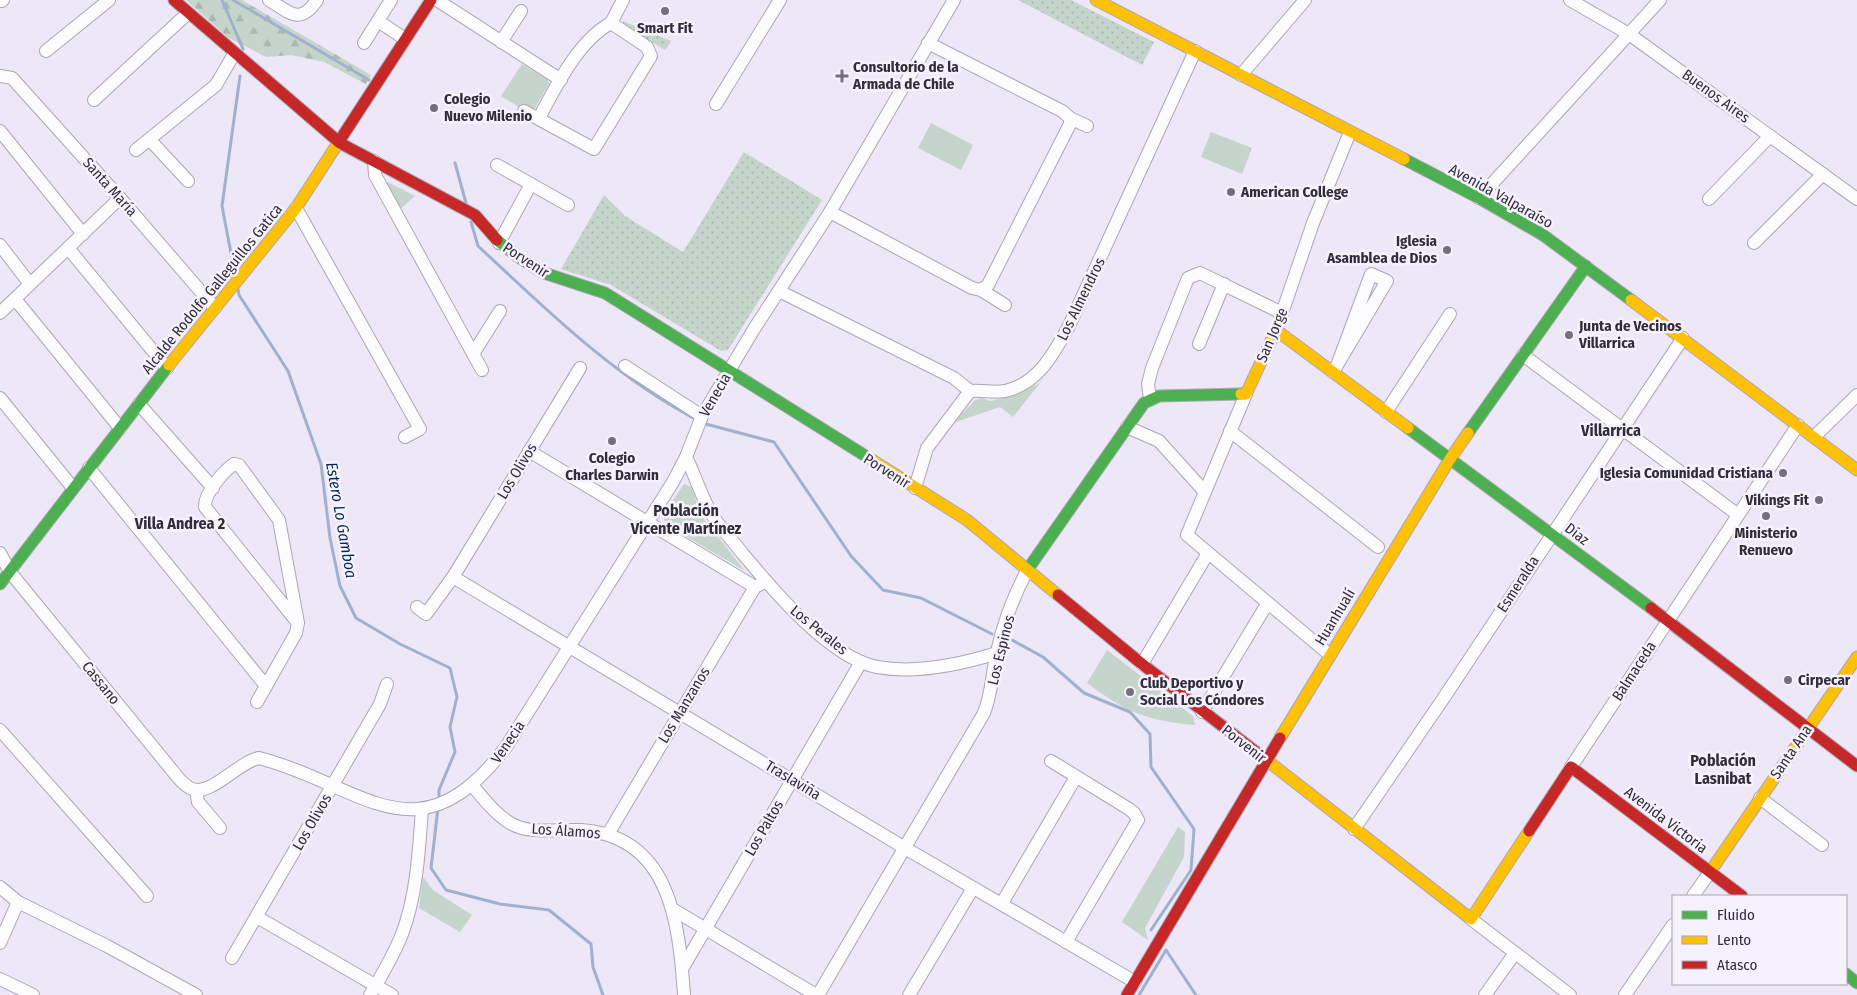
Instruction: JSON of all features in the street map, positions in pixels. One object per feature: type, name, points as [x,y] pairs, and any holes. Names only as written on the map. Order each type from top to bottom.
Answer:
[{"type":"street","points":[[46,51],[109,0]]},
{"type":"street","name":"Porvenir","points":[[174,0],[234,54],[340,143],[475,215],[484,223],[499,243],[524,261],[551,276],[606,293],[967,520],[1080,615],[1202,712],[1570,995]]},
{"type":"street","points":[[268,0],[295,16],[302,16],[309,11],[317,0]]},
{"type":"street","points":[[364,43],[391,0]]},
{"type":"street","name":"Alcalde Rodolfo Galleguillos Gatica","points":[[0,584],[167,368],[296,208],[340,143],[431,0]]},
{"type":"street","points":[[437,0],[561,80]]},
{"type":"street","points":[[539,118],[561,80],[593,34],[611,23],[623,0]]},
{"type":"street","points":[[716,104],[780,0]]},
{"type":"street","name":"Venecia","points":[[472,785],[488,772],[506,747],[648,523],[686,457],[702,416],[830,212],[954,0]]},
{"type":"street","name":"Avenida Valparaíso","points":[[1096,0],[1479,198],[1543,235],[1857,470]]},
{"type":"street","points":[[1241,75],[1305,0]]},
{"type":"street","name":"Buenos Aires","points":[[1570,0],[1629,34],[1857,199]]},
{"type":"street","points":[[1479,198],[1660,0]]},
{"type":"street","points":[[501,42],[521,11]]},
{"type":"street","points":[[94,100],[188,13]]},
{"type":"street","points":[[378,21],[405,39]]},
{"type":"street","points":[[524,111],[594,149],[651,56],[646,47],[611,23]]},
{"type":"street","points":[[928,43],[1062,111],[1070,118],[1087,126]]},
{"type":"street","name":"Los Almendros","points":[[970,391],[1003,391],[1019,387],[1032,379],[1046,364],[1073,318],[1195,51]]},
{"type":"street","points":[[136,150],[216,86],[234,54]]},
{"type":"street","name":"Santa María","points":[[0,76],[12,78],[120,198],[215,308]]},
{"type":"street","points":[[981,290],[988,285],[1070,124],[1070,118]]},
{"type":"street","points":[[0,131],[83,234]]},
{"type":"street","name":"San Jorge","points":[[1208,552],[1187,535],[1246,394],[1276,330],[1310,231],[1350,132]]},
{"type":"street","points":[[1709,199],[1770,136]]},
{"type":"street","points":[[150,140],[188,181]]},
{"type":"street","points":[[374,161],[375,175],[482,370]]},
{"type":"street","points":[[497,165],[568,205]]},
{"type":"street","points":[[1754,242],[1823,174]]},
{"type":"street","points":[[499,243],[531,184]]},
{"type":"street","points":[[0,312],[120,198]]},
{"type":"street","points":[[296,208],[420,428],[405,437]]},
{"type":"street","points":[[830,212],[972,288],[981,290],[1005,305]]},
{"type":"street","points":[[0,246],[30,284]]},
{"type":"street","points":[[68,248],[167,368]]},
{"type":"street","name":"Huanhualí","points":[[1127,995],[1330,655],[1450,459],[1586,266]]},
{"type":"street","points":[[1246,394],[1160,396],[1150,398],[1148,384],[1152,368],[1188,278],[1200,273],[1282,313]]},
{"type":"street","points":[[1372,274],[1387,281],[1343,355],[1336,368],[1372,274]]},
{"type":"street","points":[[1199,344],[1224,284]]},
{"type":"street","points":[[779,291],[954,378],[970,391],[927,448],[915,488]]},
{"type":"street","points":[[15,299],[120,428]]},
{"type":"street","points":[[473,354],[500,312]]},
{"type":"street","points":[[1386,412],[1450,314]]},
{"type":"street","name":"Díaz","points":[[1276,330],[1336,368],[1386,412],[1668,620],[1857,766]]},
{"type":"street","name":"Esmeralda","points":[[1354,830],[1683,338]]},
{"type":"street","points":[[1523,355],[1738,514]]},
{"type":"street","points":[[625,366],[702,416]]},
{"type":"street","name":"Los Olivos","points":[[417,607],[426,614],[453,577],[580,368]]},
{"type":"street","points":[[1814,437],[1857,395]]},
{"type":"street","points":[[0,398],[74,488]]},
{"type":"street","name":"Los Espinos","points":[[817,995],[906,848],[984,713],[992,687],[997,653],[1018,586],[1150,398]]},
{"type":"street","points":[[139,404],[213,488]]},
{"type":"street","name":"Balmaceda","points":[[1471,919],[1798,425]]},
{"type":"street","points":[[1128,428],[1159,441],[1205,492]]},
{"type":"street","points":[[1230,432],[1378,547]]},
{"type":"street","points":[[529,451],[648,523],[760,584]]},
{"type":"street","name":"Los Perales","points":[[686,457],[697,478],[710,512],[760,584],[793,612],[861,662],[878,667],[905,669],[939,667],[997,653]]},
{"type":"street","points":[[257,702],[296,633],[298,623],[279,520],[239,465],[232,465],[206,499],[206,506],[298,623]]},
{"type":"street","points":[[89,468],[266,686]]},
{"type":"street","name":"Cassano","points":[[0,552],[10,572],[177,776],[190,788],[196,790]]},
{"type":"street","points":[[1142,664],[1208,552],[1267,604],[1330,655]]},
{"type":"street","name":"Traslaviña","points":[[453,577],[906,848],[1135,982]]},
{"type":"street","name":"Los Manzanos","points":[[608,834],[680,712],[760,584]]},
{"type":"street","points":[[1202,712],[1267,604]]},
{"type":"street","name":"Santa Ana","points":[[1694,895],[1857,658]]},
{"type":"street","name":"Los Paltos","points":[[682,968],[861,662]]},
{"type":"street","name":"Los Olivos","points":[[232,958],[380,704],[387,684]]},
{"type":"street","points":[[0,730],[147,896]]},
{"type":"street","points":[[220,828],[198,802],[196,790],[209,788],[250,759],[259,758],[379,806],[403,809],[425,808],[446,801],[472,785]]},
{"type":"street","points":[[1051,761],[1129,809],[1137,816],[1136,824],[1066,942]]},
{"type":"street","name":"Avenida Victoria","points":[[1571,767],[1741,895]]},
{"type":"street","points":[[1002,904],[1076,777]]},
{"type":"street","name":"Los Álamos","points":[[472,785],[499,815],[511,824],[529,829],[582,830],[608,834],[621,840],[651,863],[669,895],[674,910],[684,995]]},
{"type":"street","points":[[1760,798],[1822,846]]},
{"type":"street","points":[[373,990],[403,932],[414,884],[425,808]]},
{"type":"street","points":[[0,887],[18,902],[107,946],[196,995]]},
{"type":"street","points":[[909,995],[974,888]]},
{"type":"street","points":[[1,936],[18,902]]},
{"type":"street","points":[[674,910],[817,995]]},
{"type":"street","points":[[257,917],[373,990],[392,995]]},
{"type":"street","points":[[1625,995],[1672,926]]},
{"type":"street","points":[[1485,995],[1515,953]]},
{"type":"street","points":[[1847,975],[1857,983]]},
{"type":"street","points":[[0,979],[33,995]]},
{"type":"green space","points":[[186,0],[242,0],[371,75],[366,84],[324,62],[291,55],[266,57],[229,38]]},
{"type":"green space","points":[[1018,0],[1071,0],[1154,42],[1142,65]]},
{"type":"green space","points":[[623,21],[671,41],[665,50],[623,24]]},
{"type":"green space","points":[[522,64],[548,80],[549,84],[532,113],[501,96]]},
{"type":"green space","points":[[931,123],[973,145],[961,170],[918,148]]},
{"type":"green space","points":[[1211,132],[1252,148],[1242,174],[1201,157]]},
{"type":"green space","points":[[744,152],[822,200],[728,350],[721,351],[611,285],[561,269],[604,195],[625,216],[683,252]]},
{"type":"green space","points":[[380,178],[415,196],[398,211]]},
{"type":"green space","points":[[1040,383],[1013,417],[1000,407],[953,423],[975,400],[982,398],[990,401],[1013,396]]},
{"type":"green space","points":[[684,484],[692,487],[700,514],[745,571],[667,525],[662,516]]},
{"type":"green space","name":"Club Deportivo y Social Los Cóndores","points":[[1107,650],[1193,716],[1195,725],[1163,721],[1137,713],[1113,701],[1087,683]]},
{"type":"green space","points":[[1178,827],[1185,832],[1184,857],[1145,928],[1148,940],[1122,922]]},
{"type":"green space","points":[[423,877],[433,890],[472,915],[460,932],[419,908]]},
{"type":"waterway","name":"Estero Lo Gamboa","points":[[222,0],[243,49]]},
{"type":"waterway","points":[[233,0],[369,80]]},
{"type":"waterway","name":"Estero Lo Gamboa","points":[[235,274],[222,206],[240,76]]},
{"type":"waterway","points":[[455,163],[466,203]]},
{"type":"waterway","points":[[471,222],[478,246],[555,317],[637,383],[697,420]]},
{"type":"waterway","name":"Estero Lo Gamboa","points":[[238,289],[239,295],[288,371],[321,464],[330,538],[340,586],[356,618],[400,644],[450,668],[457,697],[450,727],[455,752],[439,790],[439,799]]},
{"type":"waterway","points":[[702,423],[774,442],[851,556],[883,590],[921,598],[992,634]]},
{"type":"waterway","points":[[1012,640],[1043,657],[1084,693],[1130,712],[1150,734],[1151,767],[1194,829],[1191,870],[1151,930]]},
{"type":"waterway","name":"Estero Lo Gamboa","points":[[438,808],[431,868],[446,890],[500,904],[549,910],[591,944],[593,967],[603,995]]},
{"type":"waterway","points":[[1139,995],[1166,950],[1196,995]]},
{"type":"traffic: fast","points":[[1404,159],[1479,198],[1543,235],[1631,300]]},
{"type":"traffic: fast","points":[[497,240],[517,256],[544,273],[605,293],[872,460]]},
{"type":"traffic: fast","points":[[1468,433],[1586,266]]},
{"type":"traffic: fast","points":[[0,584],[169,365]]},
{"type":"traffic: fast","points":[[1028,569],[1144,403],[1159,396],[1241,394]]},
{"type":"traffic: fast","points":[[1408,428],[1651,608]]},
{"type":"traffic: fast","points":[[1847,975],[1857,983]]},
{"type":"traffic: slow","points":[[1096,0],[1404,159]]},
{"type":"traffic: slow","points":[[169,365],[296,208],[340,140]]},
{"type":"traffic: slow","points":[[1631,300],[1857,470]]},
{"type":"traffic: slow","points":[[1241,394],[1246,394],[1276,330],[1408,428]]},
{"type":"traffic: slow","points":[[1280,738],[1450,459],[1468,433]]},
{"type":"traffic: slow","points":[[872,460],[967,520],[1058,595]]},
{"type":"traffic: slow","points":[[1710,872],[1857,657]]},
{"type":"traffic: slow","points":[[1260,755],[1471,919],[1529,831]]},
{"type":"traffic: jam","points":[[174,0],[340,143],[475,215],[497,240]]},
{"type":"traffic: jam","points":[[340,140],[431,0]]},
{"type":"traffic: jam","points":[[1058,595],[1142,664],[1260,755]]},
{"type":"traffic: jam","points":[[1651,608],[1857,766]]},
{"type":"traffic: jam","points":[[1127,995],[1280,738]]},
{"type":"traffic: jam","points":[[1529,831],[1571,767],[1741,895]]},
{"type":"place","name":"Smart Fit","points":[[665,11]]},
{"type":"place","name":"Consultorio de la Armada de Chile","points":[[842,76]]},
{"type":"place","name":"Colegio Nuevo Milenio","points":[[434,108]]},
{"type":"place","name":"American College","points":[[1231,192]]},
{"type":"place","name":"Iglesia Asamblea de Dios","points":[[1447,250]]},
{"type":"place","name":"Junta de Vecinos Villarrica","points":[[1569,335]]},
{"type":"place","name":"Colegio Charles Darwin","points":[[612,441]]},
{"type":"place","name":"Iglesia Comunidad Cristiana","points":[[1783,473]]},
{"type":"place","name":"Vikings Fit","points":[[1819,500]]},
{"type":"place","name":"Ministerio Renuevo","points":[[1766,516]]},
{"type":"place","name":"Cirpecar","points":[[1788,680]]},
{"type":"place","name":"Club Deportivo y Social Los Cóndores","points":[[1130,692]]},
{"type":"district","name":"Villarrica","points":[[1611,430]]},
{"type":"district","name":"Población Vicente Martínez","points":[[686,519]]},
{"type":"district","name":"Villa Andrea 2","points":[[180,523]]},
{"type":"district","name":"Población Lasnibat","points":[[1723,769]]}]
